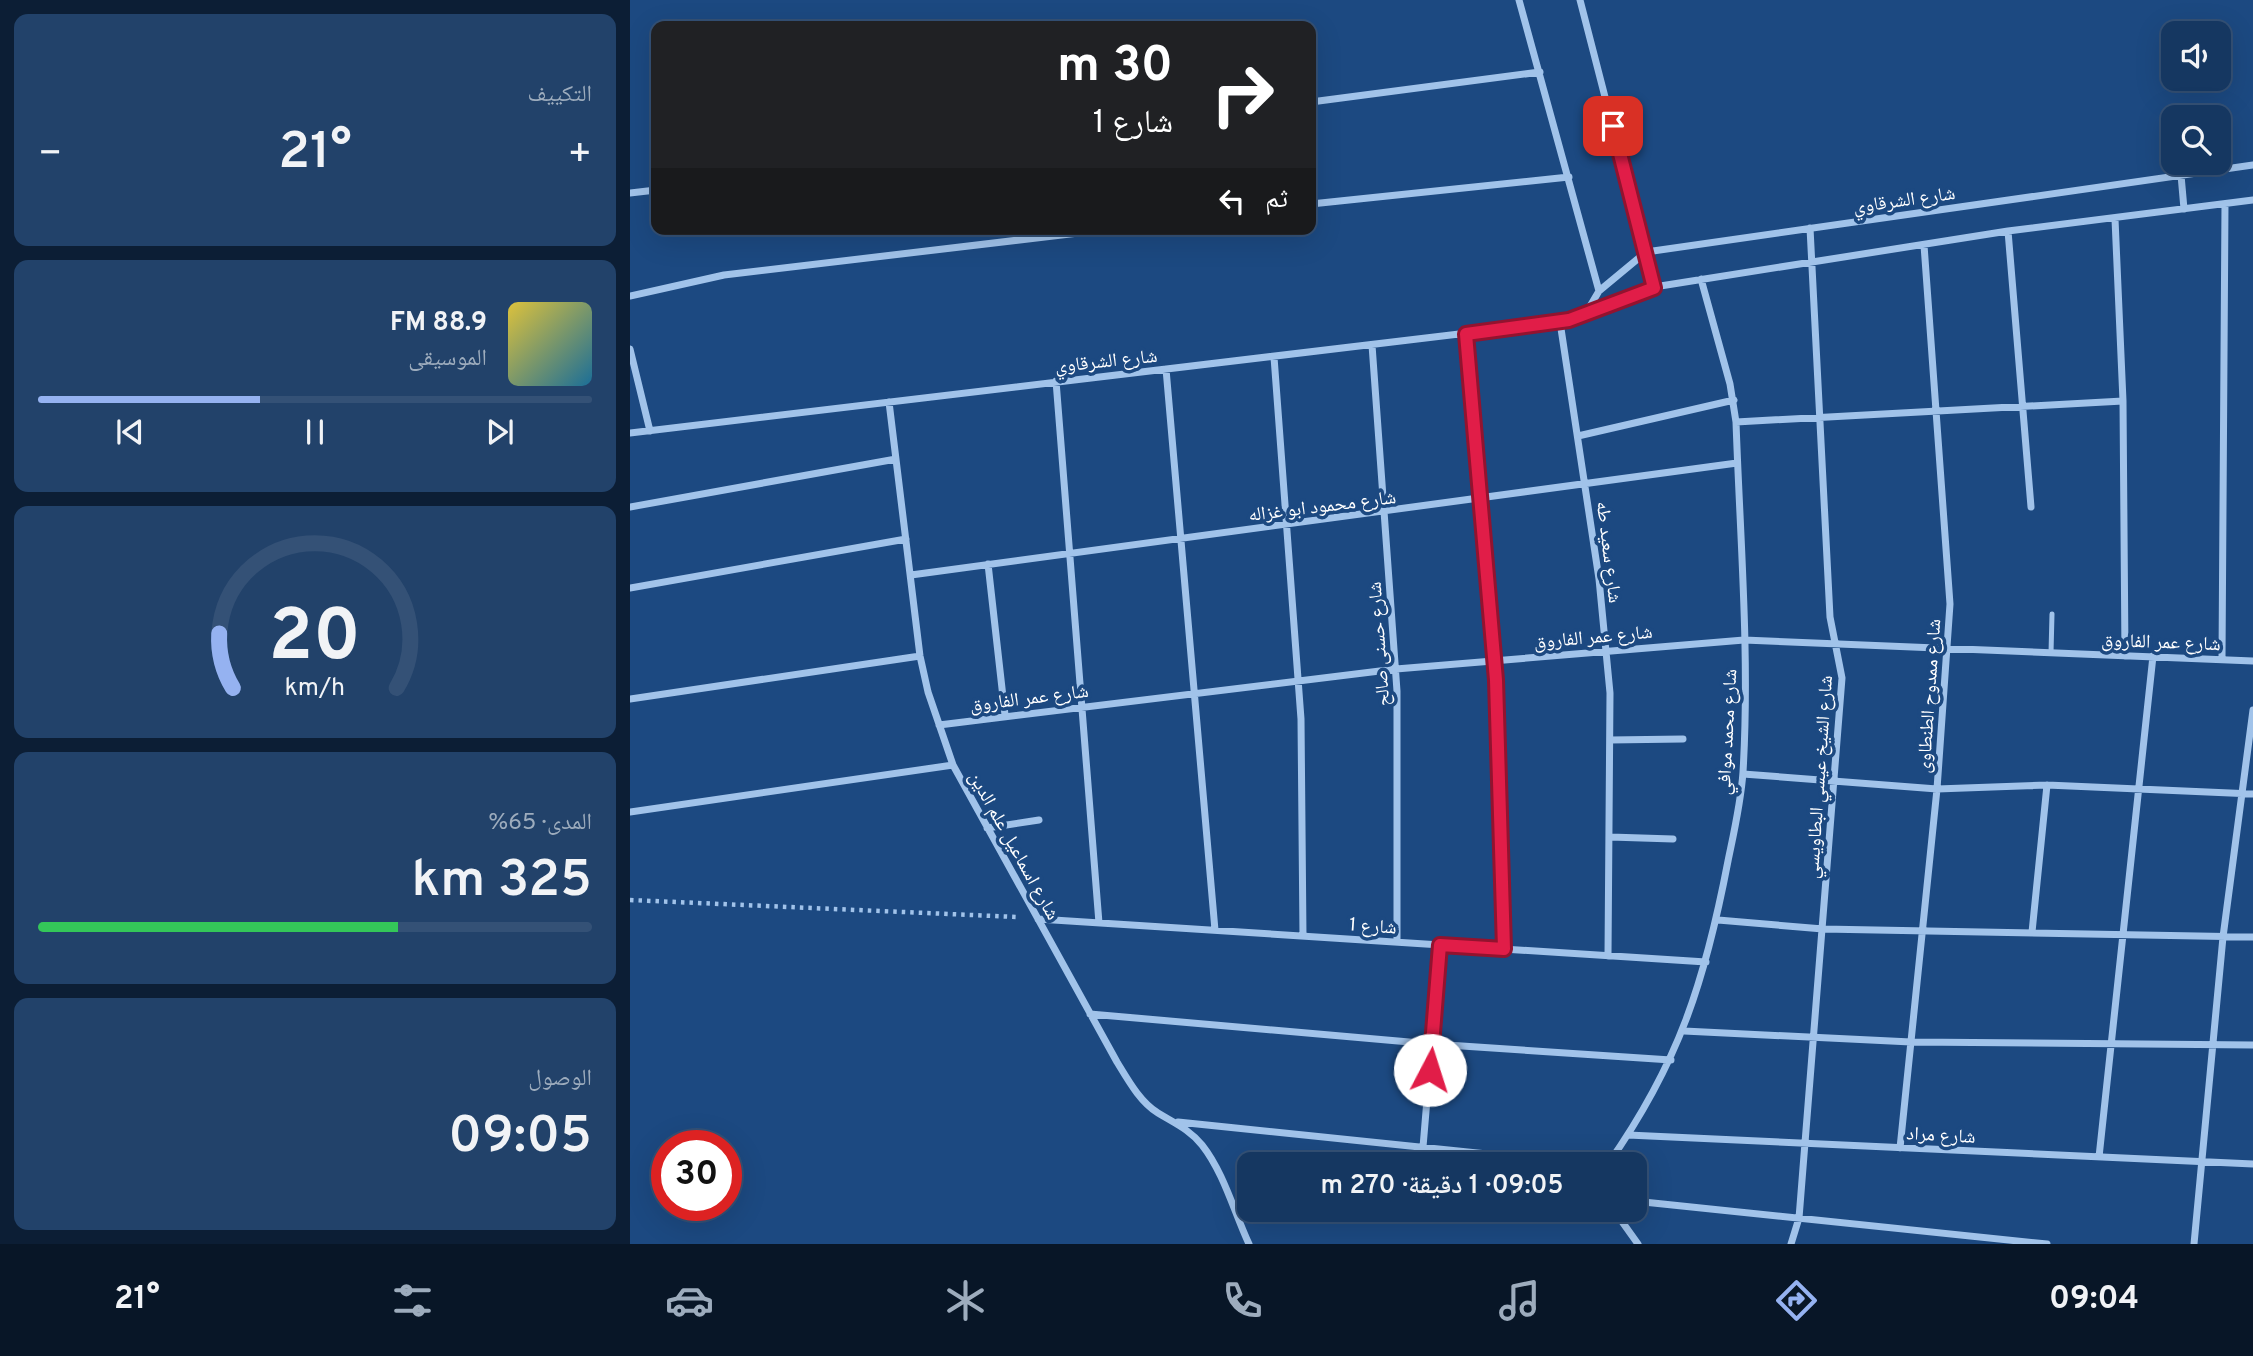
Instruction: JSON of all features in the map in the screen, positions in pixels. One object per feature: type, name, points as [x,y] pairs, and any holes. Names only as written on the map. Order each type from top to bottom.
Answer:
[{"type":"street","points":[[1520,0],[1599,291]]},
{"type":"street","points":[[1580,0],[1654,288]]},
{"type":"street","points":[[1316,101],[1540,72]]},
{"type":"street","name":"شارع الشرقاوي","points":[[2231,168],[2253,165]]},
{"type":"street","points":[[2182,175],[2184,209]]},
{"type":"street","name":"شارع الشرقاوي","points":[[1646,252],[2182,175]]},
{"type":"street","points":[[1316,203],[1569,177]]},
{"type":"street","points":[[630,193],[651,191]]},
{"type":"street","name":"شارع الشرقاوي","points":[[630,433],[1560,322],[1654,288],[1701,279],[2008,231],[2253,200]]},
{"type":"street","points":[[2222,659],[2225,204]]},
{"type":"street","points":[[2115,219],[2123,401],[2125,656]]},
{"type":"street","name":"شارع الشيخ عيسي البطاويسي","points":[[1791,1244],[1799,1219],[1836,783],[1842,678],[1838,646],[1830,617],[1811,228]]},
{"type":"street","points":[[2008,231],[2031,507]]},
{"type":"street","points":[[630,296],[724,275],[1061,235]]},
{"type":"street","name":"شارع ممدوح الطنطاوى","points":[[1900,1148],[1949,650],[1950,566],[1924,245]]},
{"type":"street","points":[[1585,314],[1599,291],[1646,252]]},
{"type":"street","name":"شارع محمد موافي","points":[[1616,1152],[1671,1060],[1684,1031],[1717,920],[1743,774],[1744,640],[1736,422],[1734,400],[1701,279]]},
{"type":"street","name":"شارع سعيد طه","points":[[1560,322],[1586,484],[1606,651],[1611,837],[1608,956]]},
{"type":"street","points":[[1466,334],[1494,659],[1504,949]]},
{"type":"street","name":"شارع حسنى صالح","points":[[1372,345],[1396,670],[1397,942]]},
{"type":"street","points":[[630,349],[650,431]]},
{"type":"street","points":[[1274,357],[1299,681],[1303,936]]},
{"type":"street","points":[[1166,369],[1215,930]]},
{"type":"street","points":[[1056,381],[1099,923]]},
{"type":"street","points":[[1578,436],[1734,400]]},
{"type":"street","points":[[1736,422],[1820,415],[1936,412],[2123,401]]},
{"type":"street","name":"شارع اسماعيل علم الدين","points":[[888,402],[920,656],[953,765],[1134,1089],[1156,1112],[1175,1122],[1202,1146],[1216,1167],[1248,1244]]},
{"type":"street","points":[[630,507],[896,459]]},
{"type":"street","name":"شارع محمود ابو غزاله","points":[[911,575],[1385,513],[1737,463]]},
{"type":"street","points":[[630,588],[906,539]]},
{"type":"street","points":[[988,565],[1005,715]]},
{"type":"street","name":"شارع عمر الفاروق","points":[[939,725],[1005,715],[1494,659],[1744,640],[1838,646],[2253,660]]},
{"type":"street","points":[[630,699],[920,656]]},
{"type":"street","points":[[2099,1157],[2154,656]]},
{"type":"street","points":[[2194,1244],[2199,1161],[2223,937],[2253,710]]},
{"type":"street","points":[[1610,740],[1683,739]]},
{"type":"street","points":[[630,812],[953,765]]},
{"type":"street","points":[[1743,774],[1937,789],[2047,785],[2253,794]]},
{"type":"street","points":[[2032,932],[2047,785]]},
{"type":"street","points":[[987,828],[1040,820]]},
{"type":"street","points":[[1611,837],[1673,839]]},
{"type":"street","name":"شارع 1","points":[[1038,919],[1706,962]]},
{"type":"street","points":[[1717,920],[1823,929],[2253,937]]},
{"type":"street","points":[[1423,1147],[1440,945]]},
{"type":"street","points":[[1090,1014],[1432,1044],[1671,1060]]},
{"type":"street","points":[[1684,1031],[1911,1042],[2110,1046],[2253,1045]]},
{"type":"street","points":[[1175,1122],[1470,1152]]},
{"type":"street","name":"شارع مراد","points":[[1628,1135],[2253,1164]]},
{"type":"street","points":[[1647,1202],[2047,1244]]},
{"type":"street","points":[[1622,1222],[1638,1244]]},
{"type":"lane","points":[[2051,653],[2052,614]]},
{"type":"path","points":[[630,900],[1038,919]]},
{"type":"route","points":[[1430,1070],[1440,945],[1504,949],[1496,680],[1466,334],[1569,320],[1654,288],[1613,126]]}]
